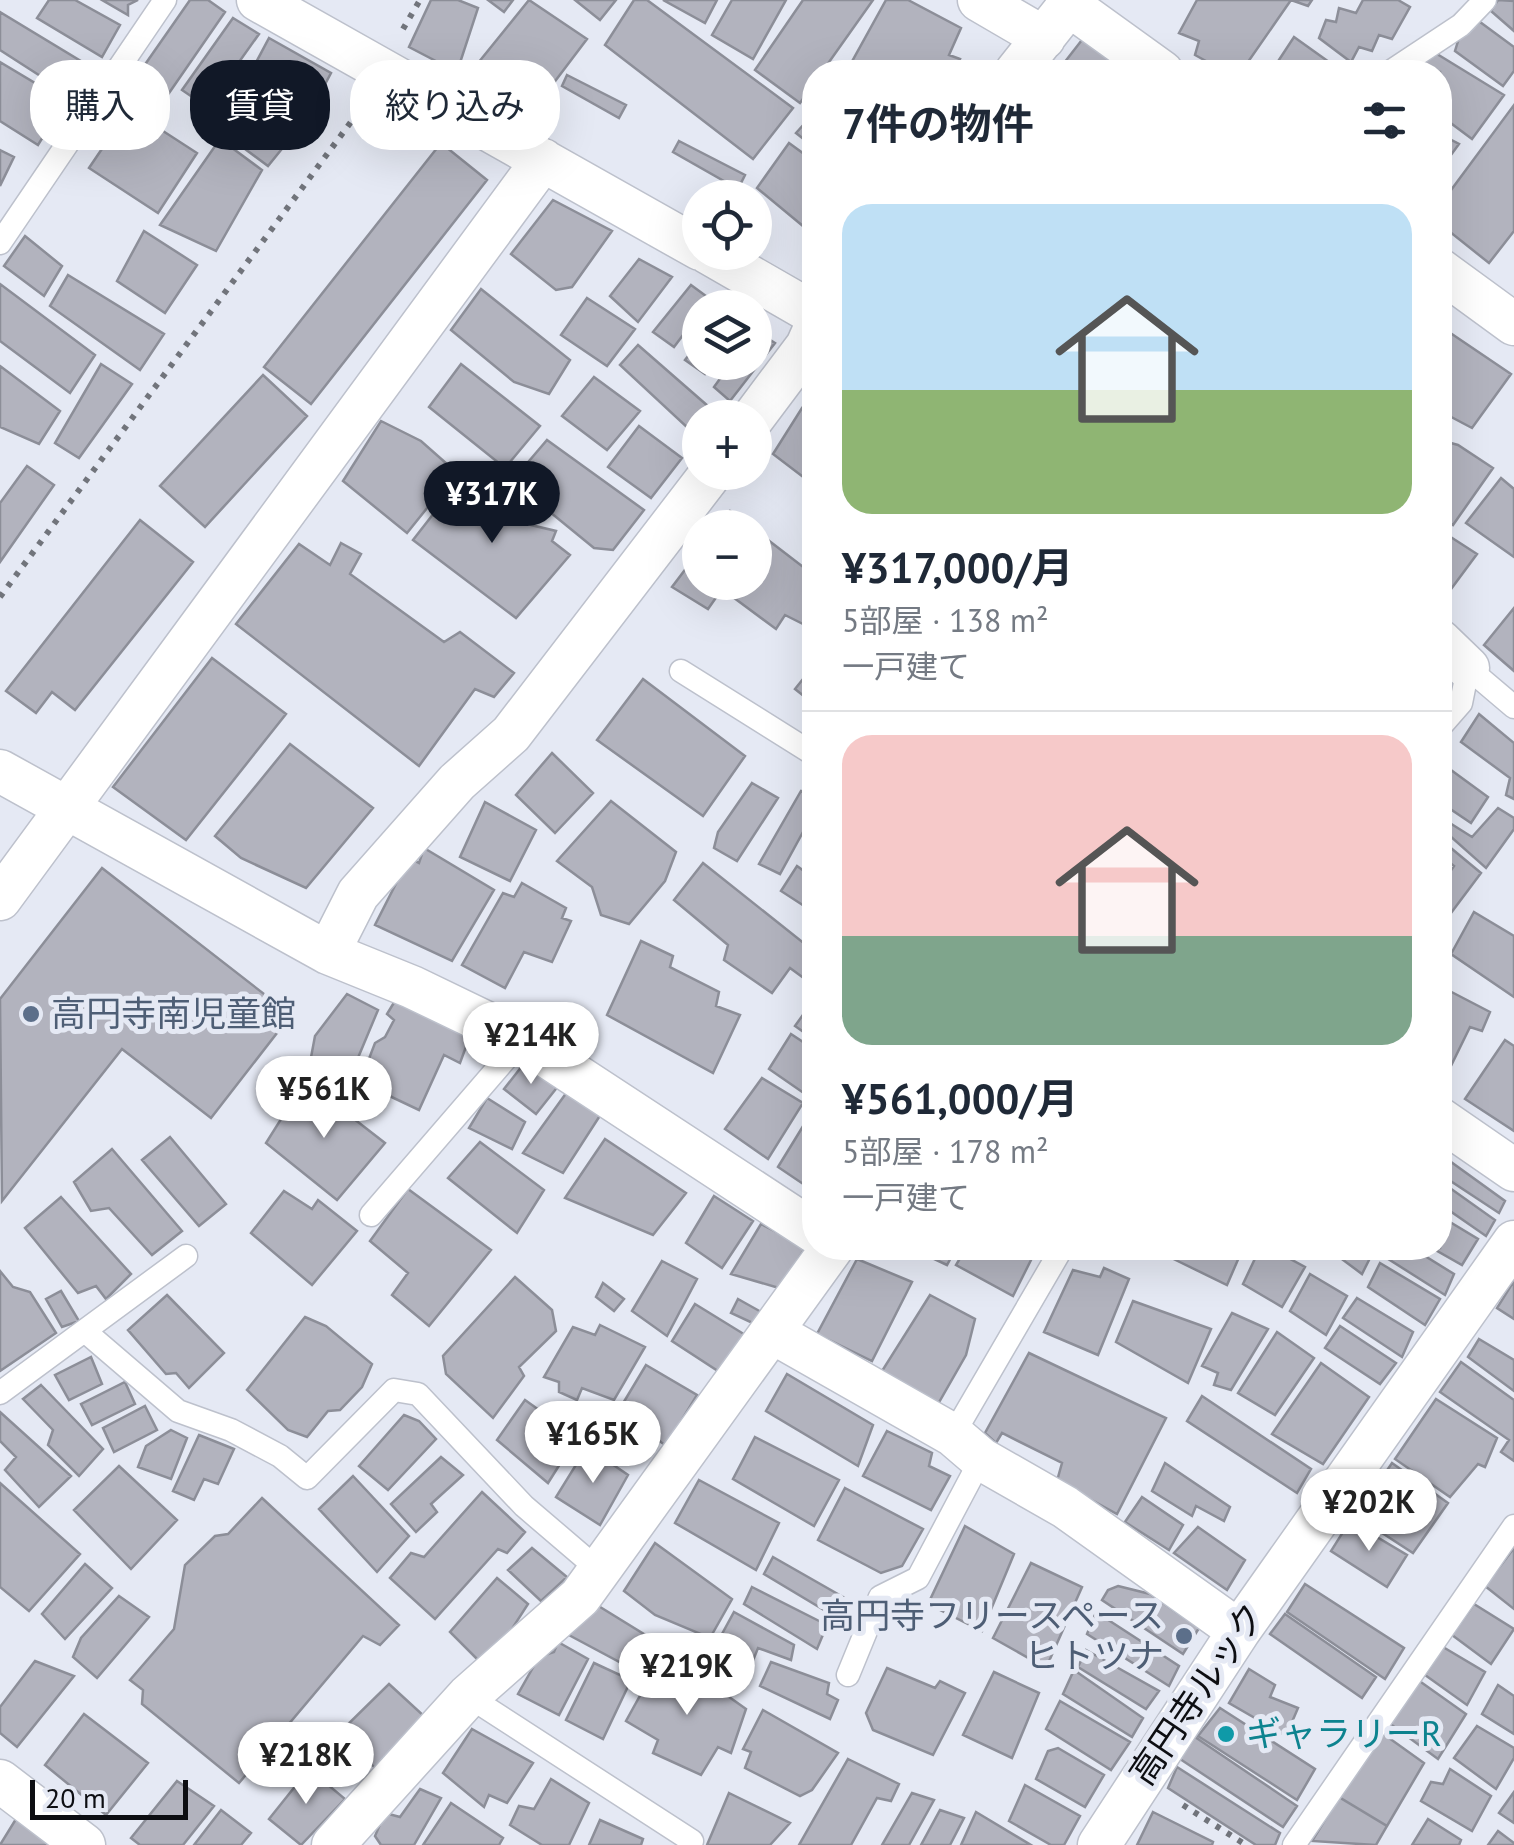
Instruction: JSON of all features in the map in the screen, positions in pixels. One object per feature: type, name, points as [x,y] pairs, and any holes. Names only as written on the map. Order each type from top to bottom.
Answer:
[{"type":"street","points":[[258,0],[363,60]]},
{"type":"street","points":[[979,0],[1062,14],[1141,60]]},
{"type":"street","points":[[1026,60],[1062,14]]},
{"type":"street","points":[[526,150],[682,238]]},
{"type":"street","points":[[0,899],[70,809],[544,160]]},
{"type":"street","points":[[738,270],[802,307]]},
{"type":"street","points":[[1452,279],[1514,324]]},
{"type":"street","points":[[766,400],[802,351]]},
{"type":"street","points":[[328,952],[358,894],[457,782],[511,734],[698,490]]},
{"type":"street","points":[[0,771],[328,952],[412,986],[522,1040],[802,1223]]},
{"type":"street","points":[[1452,1126],[1514,1170]]},
{"type":"street","name":"高円寺ルック","points":[[1099,1845],[1239,1631],[1511,1247]]},
{"type":"street","points":[[333,1845],[468,1696],[580,1597],[823,1260]]},
{"type":"street","points":[[772,1332],[1064,1507],[1239,1631]]},
{"type":"street","points":[[0,1780],[84,1845]]},
{"type":"lane","points":[[0,243],[165,0]]},
{"type":"lane","points":[[1408,60],[1462,25],[1485,0]]},
{"type":"lane","points":[[1454,655],[1514,707]]},
{"type":"lane","points":[[1452,714],[1461,704],[1454,655]]},
{"type":"lane","points":[[682,670],[802,746]]},
{"type":"lane","points":[[371,1216],[522,1040]]},
{"type":"lane","points":[[0,1393],[87,1333],[186,1256]]},
{"type":"lane","points":[[848,1675],[880,1597],[918,1578],[967,1447],[1056,1260]]},
{"type":"lane","points":[[87,1333],[178,1411],[231,1430],[280,1456],[308,1478],[394,1390],[418,1394],[524,1506],[600,1570]]},
{"type":"lane","points":[[1294,1845],[1514,1526]]},
{"type":"lane","points":[[468,1696],[692,1841],[690,1845]]},
{"type":"path","points":[[386,60],[420,0]]},
{"type":"path","points":[[0,596],[350,125]]},
{"type":"path","points":[[1140,1777],[1246,1845]]},
{"type":"building","points":[[49,0],[75,0],[120,25],[102,57],[37,18]]},
{"type":"building","points":[[102,0],[138,0],[128,5],[128,15]]},
{"type":"building","points":[[190,0],[208,0],[225,12],[170,92],[170,60],[148,60]]},
{"type":"building","points":[[431,0],[458,0],[478,8],[461,60],[434,60],[409,47]]},
{"type":"building","points":[[488,0],[513,0],[504,12]]},
{"type":"building","points":[[529,0],[587,39],[560,75],[560,60],[480,60]]},
{"type":"building","points":[[575,0],[616,0],[600,20]]},
{"type":"building","points":[[634,0],[647,0],[793,108],[753,159],[605,45]]},
{"type":"building","points":[[663,0],[717,0],[705,23]]},
{"type":"building","points":[[732,0],[786,0],[753,59],[712,35]]},
{"type":"building","points":[[803,0],[873,0],[830,60],[802,60],[800,103],[755,70]]},
{"type":"building","points":[[886,0],[908,0],[961,28],[949,55],[960,60],[853,60]]},
{"type":"building","points":[[1197,0],[1291,0],[1249,60],[1204,60],[1195,55],[1199,41],[1179,33]]},
{"type":"building","points":[[1291,0],[1312,0],[1308,6]]},
{"type":"building","points":[[1363,0],[1398,0],[1410,7],[1392,39],[1379,35],[1372,51],[1359,47],[1348,60],[1319,38],[1326,20],[1336,22],[1339,8],[1356,13]]},
{"type":"building","points":[[1498,0],[1514,1],[1514,31],[1491,11]]},
{"type":"building","points":[[0,12],[79,60],[30,60],[30,69],[0,50]]},
{"type":"building","points":[[233,18],[259,34],[240,60],[203,60]]},
{"type":"building","points":[[1480,22],[1514,47],[1514,71],[1503,86],[1455,51],[1459,38]]},
{"type":"building","points":[[1085,36],[1113,60],[1066,60]]},
{"type":"building","points":[[1294,37],[1326,60],[1279,60]]},
{"type":"building","points":[[269,38],[308,60],[257,60]]},
{"type":"building","points":[[0,62],[30,80],[30,140],[0,121]]},
{"type":"building","points":[[1452,63],[1504,95],[1472,139],[1452,124]]},
{"type":"building","points":[[567,75],[626,105],[619,118],[562,86]]},
{"type":"building","points":[[190,79],[190,95],[182,90]]},
{"type":"building","points":[[1514,105],[1514,231],[1489,263],[1452,234],[1452,189]]},
{"type":"building","points":[[170,136],[197,153],[158,213],[89,168],[101,150],[170,150]]},
{"type":"building","points":[[679,141],[745,175],[742,180],[722,180],[673,152]]},
{"type":"building","points":[[789,143],[802,152],[802,225],[772,200],[772,180],[763,180]]},
{"type":"building","points":[[0,150],[14,157],[0,186]]},
{"type":"building","points":[[212,150],[235,150],[262,170],[216,251],[160,225]]},
{"type":"building","points":[[246,150],[281,150],[268,166]]},
{"type":"building","points":[[435,150],[450,150],[487,180],[311,404],[264,367]]},
{"type":"building","points":[[553,200],[612,231],[572,287],[556,290],[511,254]]},
{"type":"building","points":[[144,231],[197,265],[165,313],[117,281]]},
{"type":"building","points":[[25,236],[62,266],[44,296],[4,266]]},
{"type":"building","points":[[639,259],[672,277],[638,322],[610,296]]},
{"type":"building","points":[[68,275],[164,334],[140,370],[50,306]]},
{"type":"building","points":[[0,284],[95,355],[70,393],[0,341]]},
{"type":"building","points":[[481,289],[570,360],[549,394],[514,382],[451,330]]},
{"type":"building","points":[[682,296],[682,336],[674,347],[653,332]]},
{"type":"building","points":[[587,298],[635,329],[607,366],[561,335]]},
{"type":"building","points":[[1452,334],[1511,374],[1472,428],[1452,417]]},
{"type":"building","points":[[638,345],[701,400],[682,400],[682,423],[620,365]]},
{"type":"building","points":[[101,364],[132,384],[79,458],[55,443]]},
{"type":"building","points":[[461,364],[540,426],[505,468],[429,407]]},
{"type":"building","points":[[0,366],[60,411],[39,444],[0,427]]},
{"type":"building","points":[[263,375],[307,416],[205,527],[160,486]]},
{"type":"building","points":[[594,377],[640,411],[607,450],[562,416]]},
{"type":"building","points":[[719,380],[746,380],[731,400],[714,387]]},
{"type":"building","points":[[802,408],[802,476],[773,454]]},
{"type":"building","points":[[381,421],[421,441],[456,472],[407,533],[343,481]]},
{"type":"building","points":[[639,426],[682,458],[651,498],[608,467]]},
{"type":"building","points":[[547,440],[644,510],[613,550],[594,548],[512,481]]},
{"type":"building","points":[[1452,443],[1493,468],[1452,524]]},
{"type":"building","points":[[27,466],[54,485],[0,562],[0,503]]},
{"type":"building","points":[[466,472],[531,525],[556,531],[552,541],[570,555],[516,618],[413,540]]},
{"type":"building","points":[[1501,478],[1514,489],[1514,557],[1466,523]]},
{"type":"building","points":[[140,520],[193,562],[75,710],[52,692],[36,713],[6,691]]},
{"type":"building","points":[[1452,538],[1477,554],[1452,588]]},
{"type":"building","points":[[341,543],[361,554],[350,574],[444,642],[460,632],[514,673],[494,697],[475,689],[419,766],[236,624],[299,544],[330,565]]},
{"type":"building","points":[[772,543],[802,566],[802,624],[785,615],[776,629],[737,600],[772,600]]},
{"type":"building","points":[[682,574],[682,593],[672,587]]},
{"type":"building","points":[[693,600],[714,600],[708,609]]},
{"type":"building","points":[[1514,608],[1514,671],[1484,645]]},
{"type":"building","points":[[212,658],[286,714],[186,840],[113,787]]},
{"type":"building","points":[[643,679],[745,756],[703,816],[597,740]]},
{"type":"building","points":[[1479,714],[1514,743],[1514,799],[1506,795],[1510,778],[1461,742]]},
{"type":"building","points":[[290,744],[373,808],[306,888],[241,858],[215,836]]},
{"type":"building","points":[[552,753],[593,793],[555,833],[516,795]]},
{"type":"building","points":[[1452,771],[1488,797],[1471,823],[1452,810]]},
{"type":"building","points":[[752,783],[778,798],[737,861],[714,848],[718,832]]},
{"type":"building","points":[[802,791],[802,834],[780,874],[759,864]]},
{"type":"building","points":[[611,801],[676,852],[665,881],[629,924],[601,915],[592,887],[557,861]]},
{"type":"building","points":[[485,802],[536,830],[510,881],[460,857]]},
{"type":"building","points":[[1498,808],[1514,818],[1514,829],[1486,868],[1452,838],[1452,824],[1472,837]]},
{"type":"building","points":[[424,848],[494,890],[452,961],[375,925],[409,858],[419,863]]},
{"type":"building","points":[[1452,849],[1481,873],[1452,912],[1452,869]]},
{"type":"building","points":[[703,863],[802,942],[802,977],[790,968],[772,993],[724,960],[728,945],[674,900]]},
{"type":"building","points":[[797,866],[802,870],[802,905],[781,891]]},
{"type":"building","points":[[102,868],[291,1015],[211,1118],[122,1049],[2,1201],[0,999]]},
{"type":"building","points":[[522,883],[566,908],[562,918],[571,921],[552,962],[524,952],[505,988],[462,965],[503,893],[514,897]]},
{"type":"building","points":[[1474,912],[1514,936],[1514,997],[1452,955]]},
{"type":"building","points":[[641,941],[673,956],[670,967],[719,992],[716,1006],[740,1015],[713,1073],[607,1015]]},
{"type":"building","points":[[1452,992],[1490,1012],[1482,1031],[1470,1027],[1452,1064]]},
{"type":"building","points":[[347,994],[378,1010],[347,1084],[309,1068],[315,1036]]},
{"type":"building","points":[[398,996],[471,1033],[460,1063],[444,1055],[419,1110],[360,1082],[375,1043],[385,1037],[394,1020],[387,1014]]},
{"type":"building","points":[[791,1034],[802,1041],[802,1092],[769,1069]]},
{"type":"building","points":[[1505,1040],[1514,1046],[1514,1131],[1465,1099]]},
{"type":"building","points":[[526,1061],[559,1085],[536,1114],[504,1089]]},
{"type":"building","points":[[762,1078],[802,1102],[768,1159],[725,1129]]},
{"type":"building","points":[[305,1081],[385,1143],[337,1200],[266,1143]]},
{"type":"building","points":[[567,1092],[601,1114],[563,1173],[523,1153]]},
{"type":"building","points":[[487,1098],[525,1122],[512,1149],[469,1128]]},
{"type":"building","points":[[802,1128],[802,1183],[778,1167]]},
{"type":"building","points":[[170,1137],[226,1204],[199,1226],[142,1160]]},
{"type":"building","points":[[605,1139],[686,1193],[653,1235],[565,1198]]},
{"type":"building","points":[[480,1142],[544,1190],[517,1233],[448,1178]]},
{"type":"building","points":[[112,1149],[182,1231],[152,1255],[109,1208],[91,1211],[74,1182]]},
{"type":"building","points":[[1452,1163],[1505,1201],[1499,1213],[1452,1182]]},
{"type":"building","points":[[408,1189],[491,1250],[429,1326],[392,1295],[408,1273],[370,1241]]},
{"type":"building","points":[[1452,1190],[1495,1220],[1486,1236],[1452,1212]]},
{"type":"building","points":[[284,1191],[312,1209],[318,1200],[357,1231],[312,1285],[251,1233]]},
{"type":"building","points":[[714,1196],[753,1221],[722,1268],[686,1243]]},
{"type":"building","points":[[61,1197],[131,1274],[106,1299],[96,1286],[78,1293],[25,1228]]},
{"type":"building","points":[[1452,1223],[1478,1239],[1462,1265],[1452,1259]]},
{"type":"building","points":[[761,1224],[802,1245],[802,1253],[779,1288],[731,1274]]},
{"type":"building","points":[[856,1260],[912,1282],[872,1361],[817,1334]]},
{"type":"building","points":[[959,1260],[1031,1260],[1013,1296],[956,1265]]},
{"type":"building","points":[[1176,1260],[1238,1260],[1227,1285]]},
{"type":"building","points":[[1254,1260],[1292,1260],[1305,1267],[1282,1307],[1243,1284]]},
{"type":"building","points":[[1343,1260],[1369,1260],[1362,1274]]},
{"type":"building","points":[[1390,1260],[1431,1260],[1454,1274],[1445,1295]]},
{"type":"building","points":[[662,1261],[697,1279],[667,1336],[632,1311]]},
{"type":"building","points":[[1380,1263],[1440,1299],[1425,1325],[1368,1287]]},
{"type":"building","points":[[1104,1268],[1129,1279],[1098,1355],[1044,1332],[1073,1270],[1100,1277]]},
{"type":"building","points":[[0,1271],[13,1287],[30,1292],[56,1333],[0,1371]]},
{"type":"building","points":[[1310,1274],[1347,1296],[1326,1335],[1290,1311]]},
{"type":"building","points":[[515,1277],[552,1310],[556,1331],[519,1367],[524,1376],[493,1418],[446,1374],[443,1356]]},
{"type":"building","points":[[1514,1281],[1514,1319],[1497,1308]]},
{"type":"building","points":[[603,1283],[624,1299],[614,1311],[596,1297]]},
{"type":"building","points":[[61,1291],[79,1321],[62,1327],[46,1299]]},
{"type":"building","points":[[167,1295],[224,1353],[189,1388],[176,1373],[166,1374],[128,1330]]},
{"type":"building","points":[[930,1295],[975,1319],[966,1355],[938,1404],[882,1371]]},
{"type":"building","points":[[1357,1298],[1413,1332],[1402,1357],[1343,1318]]},
{"type":"building","points":[[738,1299],[763,1313],[757,1325],[731,1313]]},
{"type":"building","points":[[1133,1301],[1211,1329],[1188,1383],[1116,1342]]},
{"type":"building","points":[[695,1304],[747,1336],[721,1373],[672,1341]]},
{"type":"building","points":[[1232,1313],[1268,1329],[1231,1390],[1214,1385],[1218,1373],[1202,1366]]},
{"type":"building","points":[[305,1317],[326,1326],[372,1364],[362,1387],[340,1410],[328,1411],[307,1437],[288,1430],[247,1390]]},
{"type":"building","points":[[600,1325],[645,1347],[614,1400],[582,1388],[577,1400],[559,1392],[559,1382],[544,1377],[573,1327],[595,1335]]},
{"type":"building","points":[[1340,1326],[1396,1363],[1380,1384],[1325,1348]]},
{"type":"building","points":[[1277,1332],[1314,1358],[1275,1415],[1238,1393]]},
{"type":"building","points":[[1479,1339],[1514,1360],[1514,1391],[1468,1357]]},
{"type":"building","points":[[1029,1353],[1166,1418],[1117,1514],[1057,1481],[1062,1463],[1002,1433],[996,1443],[985,1433]]},
{"type":"building","points":[[91,1357],[102,1384],[69,1400],[55,1375]]},
{"type":"building","points":[[1461,1362],[1514,1400],[1514,1461],[1501,1452],[1509,1440],[1440,1392]]},
{"type":"building","points":[[1321,1363],[1369,1397],[1323,1464],[1272,1434]]},
{"type":"building","points":[[646,1365],[697,1395],[666,1446],[619,1410]]},
{"type":"building","points":[[787,1374],[873,1425],[858,1466],[766,1411]]},
{"type":"building","points":[[125,1382],[135,1404],[92,1425],[81,1404]]},
{"type":"building","points":[[41,1385],[103,1449],[79,1476],[48,1445],[53,1430],[23,1399]]},
{"type":"building","points":[[1202,1396],[1311,1469],[1297,1493],[1187,1421]]},
{"type":"building","points":[[1436,1399],[1497,1438],[1485,1467],[1478,1464],[1450,1497],[1395,1459]]},
{"type":"building","points":[[525,1400],[577,1437],[548,1483],[497,1440]]},
{"type":"building","points":[[145,1406],[157,1430],[114,1452],[103,1428]]},
{"type":"building","points":[[0,1412],[71,1476],[39,1507],[5,1470],[16,1457],[0,1441]]},
{"type":"building","points":[[404,1415],[419,1421],[436,1439],[388,1490],[359,1466]]},
{"type":"building","points":[[171,1430],[187,1438],[171,1479],[138,1467],[146,1446]]},
{"type":"building","points":[[887,1431],[932,1453],[929,1466],[950,1476],[931,1510],[863,1476]]},
{"type":"building","points":[[199,1435],[234,1449],[218,1484],[204,1479],[194,1500],[173,1491]]},
{"type":"building","points":[[755,1437],[839,1480],[814,1526],[733,1479]]},
{"type":"building","points":[[587,1447],[628,1475],[600,1525],[556,1497]]},
{"type":"building","points":[[441,1457],[463,1475],[431,1504],[437,1512],[416,1532],[391,1504]]},
{"type":"building","points":[[1165,1463],[1230,1507],[1224,1521],[1196,1506],[1192,1516],[1152,1491]]},
{"type":"building","points":[[1392,1463],[1448,1503],[1413,1553],[1356,1516]]},
{"type":"building","points":[[119,1466],[177,1520],[131,1569],[74,1510]]},
{"type":"building","points":[[353,1476],[409,1536],[377,1572],[319,1509]]},
{"type":"building","points":[[699,1480],[779,1523],[756,1570],[675,1523]]},
{"type":"building","points":[[0,1483],[80,1554],[29,1611],[0,1587]]},
{"type":"building","points":[[845,1488],[923,1529],[902,1566],[881,1573],[818,1540]]},
{"type":"building","points":[[482,1492],[525,1532],[507,1553],[498,1549],[435,1619],[390,1578],[411,1553],[424,1557]]},
{"type":"building","points":[[1142,1497],[1183,1525],[1169,1550],[1125,1522]]},
{"type":"building","points":[[262,1498],[399,1625],[380,1645],[363,1636],[239,1783],[142,1704],[143,1690],[130,1680],[174,1629],[185,1565],[215,1536],[228,1534]]},
{"type":"building","points":[[1350,1521],[1407,1555],[1387,1587],[1331,1551]]},
{"type":"building","points":[[965,1526],[1014,1554],[982,1631],[928,1604]]},
{"type":"building","points":[[1198,1527],[1245,1560],[1227,1590],[1174,1553]]},
{"type":"building","points":[[655,1543],[732,1599],[710,1638],[655,1615],[624,1591]]},
{"type":"building","points":[[532,1548],[567,1577],[541,1601],[508,1570]]},
{"type":"building","points":[[1514,1548],[1514,1609],[1485,1586]]},
{"type":"building","points":[[773,1557],[843,1597],[834,1616],[764,1574]]},
{"type":"building","points":[[1031,1563],[1082,1587],[1046,1668],[993,1638]]},
{"type":"building","points":[[85,1564],[112,1588],[65,1639],[42,1614]]},
{"type":"building","points":[[497,1578],[528,1604],[508,1635],[479,1661],[450,1632]]},
{"type":"building","points":[[1305,1584],[1404,1648],[1385,1679],[1287,1612]]},
{"type":"building","points":[[1118,1586],[1150,1594],[1199,1628],[1183,1654],[1102,1600],[1108,1590]]},
{"type":"building","points":[[752,1587],[827,1625],[817,1649],[744,1604]]},
{"type":"building","points":[[119,1596],[149,1617],[97,1678],[73,1657],[81,1638]]},
{"type":"building","points":[[592,1602],[660,1644],[642,1674],[565,1633]]},
{"type":"building","points":[[1474,1604],[1514,1629],[1491,1664],[1452,1635]]},
{"type":"building","points":[[734,1612],[794,1645],[791,1660],[758,1648],[746,1678],[710,1656]]},
{"type":"building","points":[[1096,1612],[1179,1666],[1169,1686],[1087,1634]]},
{"type":"building","points":[[1285,1614],[1376,1677],[1362,1698],[1270,1634]]},
{"type":"building","points":[[558,1642],[588,1659],[559,1715],[518,1694],[539,1657],[554,1652]]},
{"type":"building","points":[[1443,1647],[1485,1672],[1467,1705],[1425,1675]]},
{"type":"building","points":[[1086,1650],[1159,1691],[1146,1709],[1078,1667]]},
{"type":"building","points":[[35,1661],[74,1676],[17,1747],[0,1733],[0,1707]]},
{"type":"building","points":[[771,1662],[829,1683],[827,1694],[838,1700],[830,1719],[760,1686]]},
{"type":"building","points":[[594,1663],[631,1680],[603,1739],[566,1720]]},
{"type":"building","points":[[657,1665],[698,1675],[746,1709],[731,1753],[718,1747],[701,1775],[653,1753],[658,1740],[626,1721]]},
{"type":"building","points":[[887,1668],[935,1688],[940,1681],[965,1693],[933,1755],[873,1730],[866,1713]]},
{"type":"building","points":[[1249,1669],[1275,1685],[1270,1697],[1298,1708],[1286,1736],[1229,1703]]},
{"type":"building","points":[[1074,1670],[1143,1718],[1132,1737],[1063,1694]]},
{"type":"building","points":[[994,1672],[1039,1693],[1012,1758],[963,1735]]},
{"type":"building","points":[[1418,1680],[1466,1714],[1438,1759],[1389,1723]]},
{"type":"building","points":[[389,1684],[425,1717],[375,1768],[340,1732]]},
{"type":"building","points":[[1498,1685],[1514,1696],[1514,1734],[1482,1714]]},
{"type":"building","points":[[1060,1701],[1130,1742],[1111,1770],[1046,1729]]},
{"type":"building","points":[[1220,1708],[1315,1769],[1297,1800],[1198,1736]]},
{"type":"building","points":[[763,1710],[838,1753],[812,1790],[800,1796],[745,1768],[751,1752],[743,1749]]},
{"type":"building","points":[[84,1714],[148,1763],[106,1815],[45,1765]]},
{"type":"building","points":[[1477,1726],[1514,1748],[1514,1758],[1496,1789],[1454,1758]]},
{"type":"building","points":[[472,1729],[533,1763],[507,1803],[489,1795],[484,1807],[443,1773]]},
{"type":"building","points":[[1382,1733],[1424,1763],[1387,1826],[1339,1797]]},
{"type":"building","points":[[1195,1737],[1297,1806],[1283,1827],[1180,1759]]},
{"type":"building","points":[[1058,1748],[1104,1775],[1085,1807],[1036,1779],[1048,1751]]},
{"type":"building","points":[[848,1759],[899,1784],[891,1801],[877,1798],[851,1845],[799,1845]]},
{"type":"building","points":[[1177,1767],[1280,1833],[1275,1845],[1256,1845],[1168,1788]]},
{"type":"building","points":[[309,1769],[345,1799],[301,1845],[269,1819]]},
{"type":"building","points":[[1450,1769],[1491,1796],[1472,1831],[1421,1801],[1431,1782],[1443,1784]]},
{"type":"building","points":[[551,1779],[589,1803],[569,1845],[542,1845],[510,1825],[519,1806],[534,1809]]},
{"type":"building","points":[[177,1781],[214,1806],[183,1845],[140,1845],[131,1838]]},
{"type":"building","points":[[1025,1785],[1080,1816],[1064,1845],[1051,1845],[1009,1821]]},
{"type":"building","points":[[420,1789],[441,1798],[414,1845],[381,1845],[375,1836],[385,1813],[400,1817]]},
{"type":"building","points":[[1514,1792],[1514,1823],[1499,1813]]},
{"type":"building","points":[[729,1793],[790,1823],[770,1845],[707,1845]]},
{"type":"building","points":[[912,1793],[934,1800],[909,1845],[882,1845]]},
{"type":"building","points":[[1339,1797],[1387,1826],[1376,1845],[1312,1841]]},
{"type":"building","points":[[451,1803],[503,1838],[499,1845],[423,1845]]},
{"type":"building","points":[[221,1810],[251,1833],[241,1845],[194,1845]]},
{"type":"building","points":[[940,1810],[964,1818],[950,1845],[921,1845]]},
{"type":"building","points":[[976,1812],[1031,1845],[961,1845]]},
{"type":"building","points":[[1153,1812],[1213,1842],[1212,1845],[1137,1845]]},
{"type":"building","points":[[16,1819],[60,1845],[0,1845]]},
{"type":"building","points":[[1428,1819],[1461,1840],[1459,1845],[1412,1845]]},
{"type":"building","points":[[600,1820],[643,1839],[641,1845],[589,1845]]},
{"type":"building","points":[[1498,1831],[1514,1843],[1514,1845],[1488,1845]]},
{"type":"place","name":"高円寺南児童館","points":[[31,1014]]},
{"type":"place","name":"高円寺フリースペース ヒトツナ","points":[[1184,1636]]},
{"type":"place","name":"ギャラリーR","points":[[1226,1734]]}]
